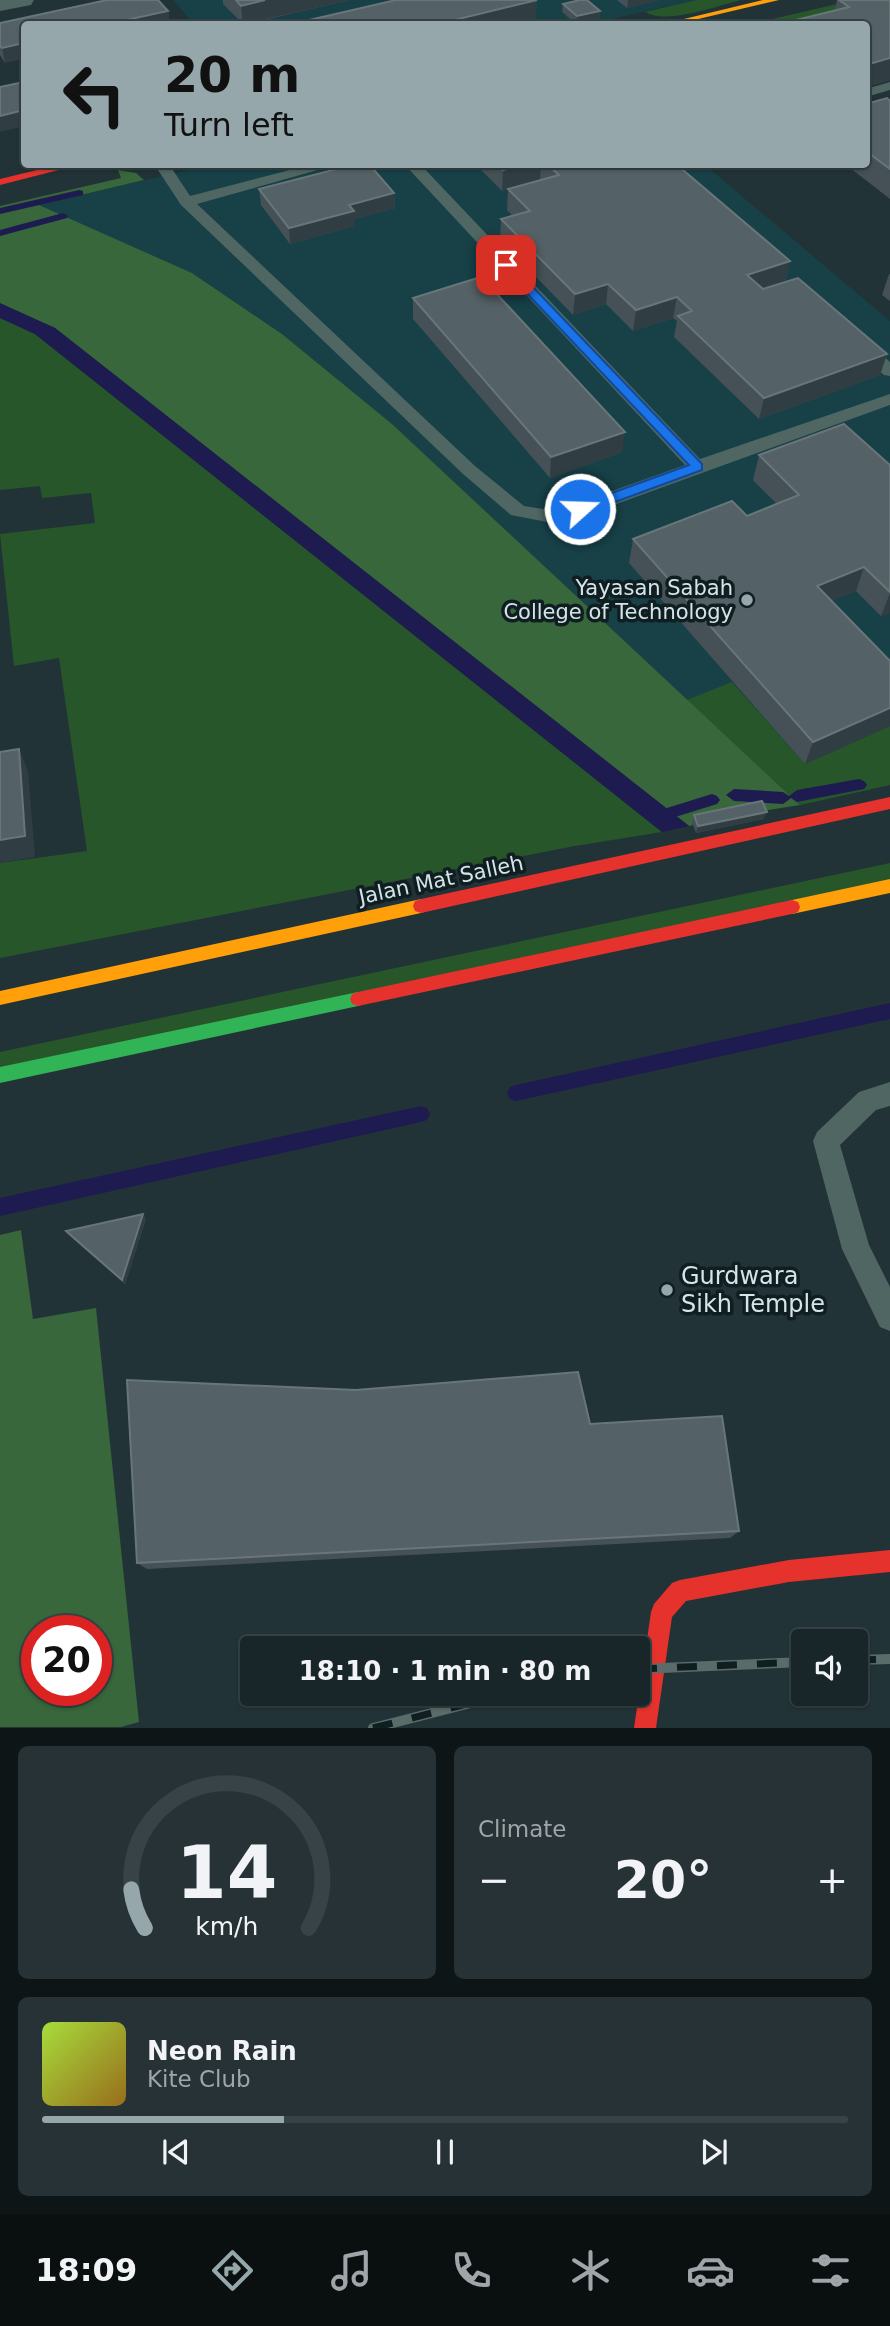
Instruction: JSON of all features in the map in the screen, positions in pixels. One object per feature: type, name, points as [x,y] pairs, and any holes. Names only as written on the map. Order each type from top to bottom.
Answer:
[{"type":"main road","points":[[680,21],[775,0]]},
{"type":"main road","points":[[0,182],[60,168]]},
{"type":"main road","name":"Jalan Mat Salleh","points":[[0,998],[890,803]]},
{"type":"main road","points":[[0,1076],[890,886]]},
{"type":"main road","points":[[646,1727],[662,1612],[680,1591],[789,1571],[890,1561]]},
{"type":"street","points":[[0,5],[23,0]]},
{"type":"lane","points":[[870,92],[890,86]]},
{"type":"lane","points":[[870,92],[890,102]]},
{"type":"lane","points":[[164,168],[186,202],[469,470],[518,511],[557,518],[890,399]]},
{"type":"lane","points":[[186,202],[316,168]]},
{"type":"lane","points":[[415,168],[697,467]]},
{"type":"lane","points":[[849,335],[890,370]]},
{"type":"lane","points":[[890,1094],[868,1100],[826,1141],[856,1249],[890,1317]]},
{"type":"shaded area","points":[[173,0],[697,0],[602,21],[191,21]]},
{"type":"shaded area","points":[[197,168],[709,168],[890,321],[890,785],[800,805],[392,424],[282,334],[192,273],[38,205]]},
{"type":"shaded area","points":[[0,303],[55,328],[689,826],[662,832],[35,334],[0,318]]},
{"type":"green space","points":[[697,0],[741,0],[678,15],[654,15],[645,12]]},
{"type":"green space","points":[[854,0],[890,0],[808,21],[764,21]]},
{"type":"green space","points":[[118,170],[136,173],[144,180],[39,205],[192,273],[282,334],[392,424],[800,805],[692,822],[693,825],[689,826],[55,328],[0,304],[0,206],[121,178]]},
{"type":"green space","points":[[0,318],[35,334],[662,832],[575,846],[0,958],[0,863],[87,851],[59,658],[14,666],[0,534],[95,523],[91,493],[42,498],[40,486],[0,490]]},
{"type":"green space","points":[[732,682],[805,764],[890,726],[890,785],[800,805],[687,700]]},
{"type":"green space","points":[[890,863],[890,886],[0,1075],[0,1052]]},
{"type":"green space","points":[[21,1230],[33,1319],[96,1308],[139,1722],[121,1727],[0,1727],[0,1235]]},
{"type":"building","points":[[107,0],[158,0],[168,11],[122,21],[21,21],[21,44],[2,48],[0,23]]},
{"type":"building","points":[[236,0],[265,0],[241,6]]},
{"type":"building","points":[[396,0],[537,0],[450,21],[305,21]]},
{"type":"building","points":[[587,0],[600,11],[577,16],[563,4]]},
{"type":"building","points":[[839,0],[890,0],[890,58],[870,64],[870,21],[792,21],[849,7]]},
{"type":"building","points":[[21,83],[21,111],[0,116],[0,87]]},
{"type":"building","points":[[887,98],[890,101],[890,169],[870,154],[870,103]]},
{"type":"building","points":[[340,168],[372,168],[394,193],[349,205],[354,211],[289,228],[259,189]]},
{"type":"building","points":[[551,168],[681,168],[790,261],[747,275],[763,289],[798,278],[887,354],[764,398],[678,316],[692,311],[677,297],[636,310],[608,284],[575,294],[501,219],[530,211],[508,189],[559,175]]},
{"type":"building","points":[[481,277],[625,432],[551,457],[413,298]]},
{"type":"building","name":"Yayasan Sabah College of Technology","points":[[844,424],[890,465],[890,592],[864,567],[817,586],[890,661],[890,708],[813,742],[633,539],[732,501],[747,516],[799,495],[759,455]]},
{"type":"building","points":[[19,749],[25,836],[0,840],[0,752]]},
{"type":"building","points":[[762,801],[767,812],[698,826],[694,815]]},
{"type":"building","points":[[143,1214],[122,1280],[66,1231]]},
{"type":"building","points":[[578,1372],[590,1424],[722,1416],[739,1531],[137,1563],[127,1380],[356,1390]]},
{"type":"waterway","points":[[0,211],[79,193]]},
{"type":"waterway","points":[[0,233],[63,216]]},
{"type":"waterway","points":[[797,796],[859,785]]},
{"type":"waterway","points":[[734,795],[783,798]]},
{"type":"waterway","points":[[659,816],[712,800]]},
{"type":"waterway","points":[[516,1093],[890,1011]]},
{"type":"waterway","points":[[0,1207],[421,1114]]},
{"type":"railway","points":[[868,1660],[890,1659]]},
{"type":"railway","points":[[650,1668],[791,1663]]},
{"type":"railway","points":[[373,1728],[459,1706]]},
{"type":"traffic: fast","points":[[0,1075],[358,999]]},
{"type":"traffic: slow","points":[[680,21],[775,0]]},
{"type":"traffic: slow","points":[[792,907],[890,886]]},
{"type":"traffic: slow","points":[[0,998],[421,906]]},
{"type":"traffic: jam","points":[[0,182],[60,168]]},
{"type":"traffic: jam","points":[[421,906],[890,803]]},
{"type":"traffic: jam","points":[[358,999],[792,907]]},
{"type":"traffic: jam","points":[[645,1728],[662,1612],[680,1591],[789,1571],[890,1561]]},
{"type":"place","name":"Yayasan Sabah College of Technology","points":[[747,600]]},
{"type":"place","name":"Gurdwara Sikh Temple","points":[[667,1290]]},
{"type":"route","points":[[506,265],[697,467],[580,509]]}]
